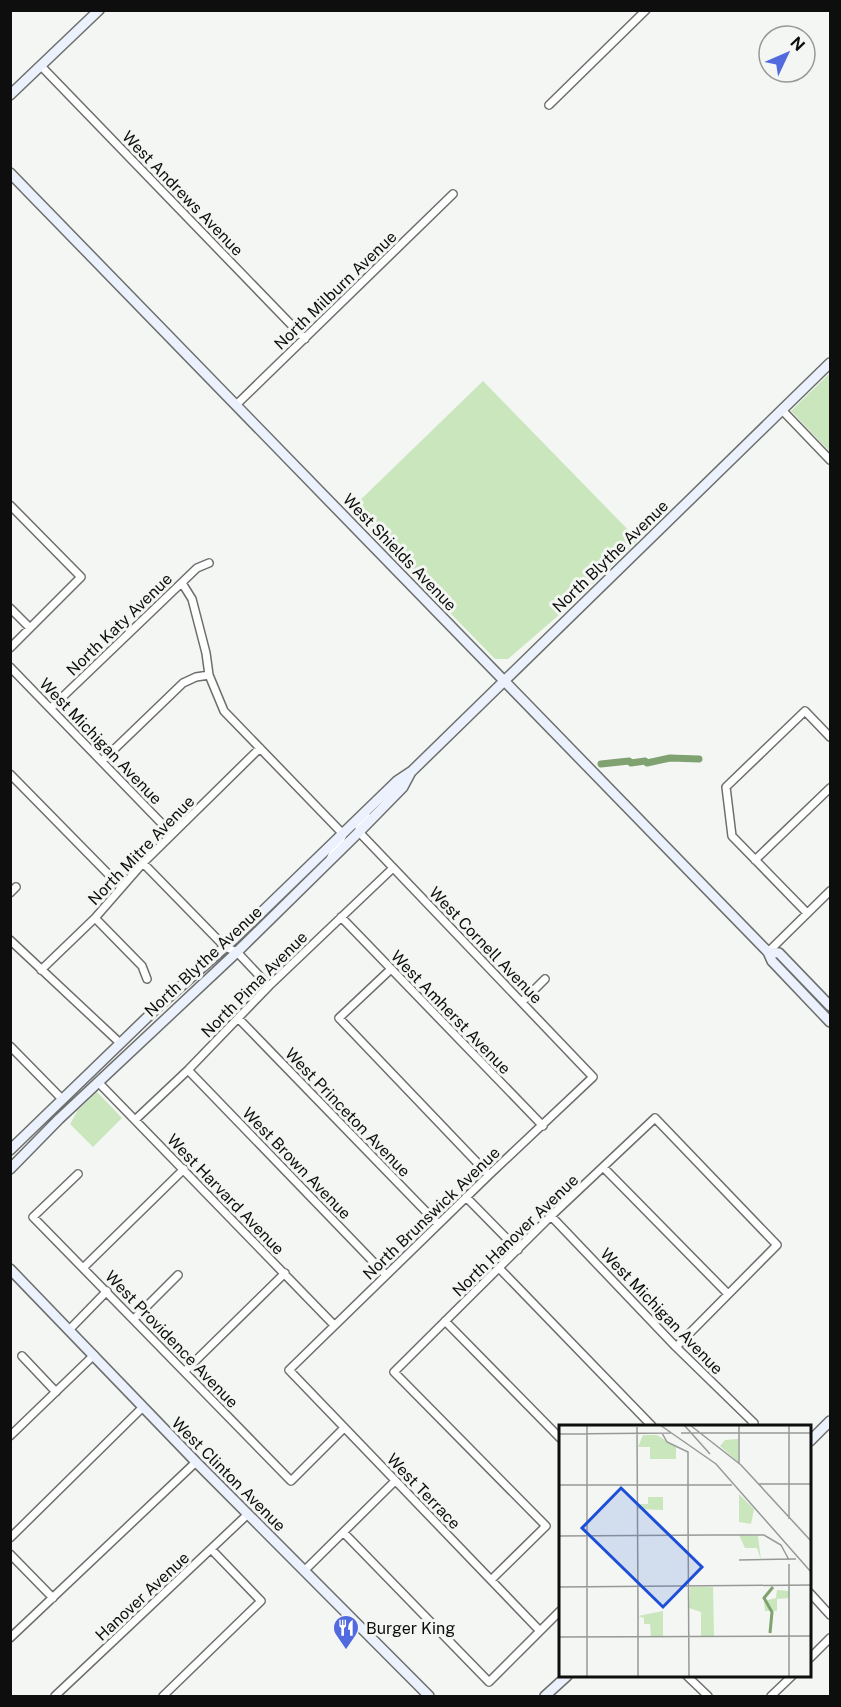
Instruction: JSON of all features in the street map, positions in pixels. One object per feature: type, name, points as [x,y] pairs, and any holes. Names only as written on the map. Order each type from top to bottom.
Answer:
[{"type":"street","points":[[10,96],[99,10]]},
{"type":"street","points":[[549,105],[646,10]]},
{"type":"street","name":"West Andrews Avenue","points":[[41,66],[304,339]]},
{"type":"street","name":"West Shields Avenue","points":[[10,173],[768,952],[772,961],[831,1022]]},
{"type":"street","name":"North Milburn Avenue","points":[[236,405],[453,194]]},
{"type":"street","name":"North Blythe Avenue","points":[[10,1169],[370,807],[397,781],[412,771],[831,363]]},
{"type":"street","points":[[782,410],[831,460]]},
{"type":"street","points":[[10,505],[81,577],[10,648]]},
{"type":"street","name":"North Katy Avenue","points":[[51,708],[197,568],[209,563]]},
{"type":"street","points":[[182,583],[192,599],[206,653],[209,675],[224,711],[344,834],[330,860]]},
{"type":"street","points":[[10,608],[30,628]]},
{"type":"street","name":"West Michigan Avenue","points":[[10,667],[172,834]]},
{"type":"street","points":[[102,760],[183,683],[196,677],[209,675]]},
{"type":"street","points":[[807,913],[732,836],[726,787],[805,711],[831,737]]},
{"type":"street","name":"North Mitre Avenue","points":[[41,970],[95,918],[172,834],[260,748]]},
{"type":"street","name":"North Blythe Avenue","points":[[10,1150],[120,1043],[231,949],[330,860],[403,787],[412,771]]},
{"type":"street","points":[[10,774],[121,887]]},
{"type":"street","points":[[755,860],[831,789]]},
{"type":"street","points":[[359,832],[359,825],[370,807]]},
{"type":"street","name":"West Cornell Avenue","points":[[359,832],[593,1077]]},
{"type":"street","points":[[144,863],[269,986]]},
{"type":"street","name":"North Pima Avenue","points":[[135,1120],[188,1070],[269,986],[393,868]]},
{"type":"street","points":[[768,952],[831,891]]},
{"type":"street","name":"West Amherst Avenue","points":[[340,917],[543,1126]]},
{"type":"street","points":[[95,918],[142,966],[147,979]]},
{"type":"street","points":[[10,940],[120,1043]]},
{"type":"street","name":"West Shields Avenue","points":[[768,952],[779,953],[831,1006]]},
{"type":"street","points":[[391,969],[339,1018],[489,1175]]},
{"type":"street","points":[[522,1002],[544,979]]},
{"type":"street","name":"West Princeton Avenue","points":[[238,1018],[438,1224]]},
{"type":"street","points":[[10,1046],[62,1100]]},
{"type":"street","name":"West Brown Avenue","points":[[188,1070],[386,1275]]},
{"type":"street","name":"North Brunswick Avenue","points":[[288,1370],[593,1077]]},
{"type":"street","name":"West Harvard Avenue","points":[[98,1082],[334,1325]]},
{"type":"street","name":"North Hanover Avenue","points":[[492,1580],[546,1526],[394,1372],[551,1216],[655,1118],[777,1245],[728,1294]]},
{"type":"street","points":[[603,1167],[728,1294],[676,1347]]},
{"type":"street","points":[[84,1267],[184,1169]]},
{"type":"street","name":"West Providence Avenue","points":[[78,1174],[33,1217],[291,1481],[344,1428]]},
{"type":"street","points":[[466,1197],[518,1250]]},
{"type":"street","name":"West Michigan Avenue","points":[[551,1216],[752,1425]]},
{"type":"street","points":[[499,1268],[651,1425]]},
{"type":"street","name":"West Clinton Avenue","points":[[10,1269],[196,1462],[429,1696]]},
{"type":"street","points":[[185,1371],[285,1273]]},
{"type":"street","points":[[134,1318],[178,1275]]},
{"type":"street","points":[[69,1330],[107,1291]]},
{"type":"street","points":[[445,1321],[559,1436]]},
{"type":"street","points":[[10,1436],[94,1355]]},
{"type":"street","points":[[22,1356],[56,1392]]},
{"type":"street","name":"West Terrace","points":[[288,1370],[540,1631]]},
{"type":"street","points":[[10,1538],[143,1407]]},
{"type":"street","points":[[811,1440],[829,1426]]},
{"type":"street","points":[[10,1638],[196,1462]]},
{"type":"street","points":[[304,1571],[395,1481]]},
{"type":"street","name":"Hanover Avenue","points":[[55,1696],[248,1514]]},
{"type":"street","points":[[344,1533],[489,1682],[559,1612]]},
{"type":"street","points":[[164,1696],[261,1601],[212,1549]]},
{"type":"street","points":[[10,1554],[53,1598]]},
{"type":"street","points":[[811,1594],[831,1615]]},
{"type":"street","points":[[811,1657],[831,1638]]},
{"type":"street","points":[[545,1696],[566,1677]]},
{"type":"street","points":[[688,1677],[708,1696]]},
{"type":"street","points":[[771,1696],[789,1677]]},
{"type":"green space","points":[[830,373],[830,452],[791,411]]},
{"type":"green space","points":[[483,381],[638,540],[574,602],[508,659],[495,659],[350,510]]},
{"type":"green space","points":[[97,1092],[122,1118],[93,1147],[70,1124],[78,1110]]},
{"type":"waterway","points":[[601,764],[629,761],[647,763],[670,758],[699,759]]},
{"type":"place","name":"Burger King","points":[[346,1651]]}]
